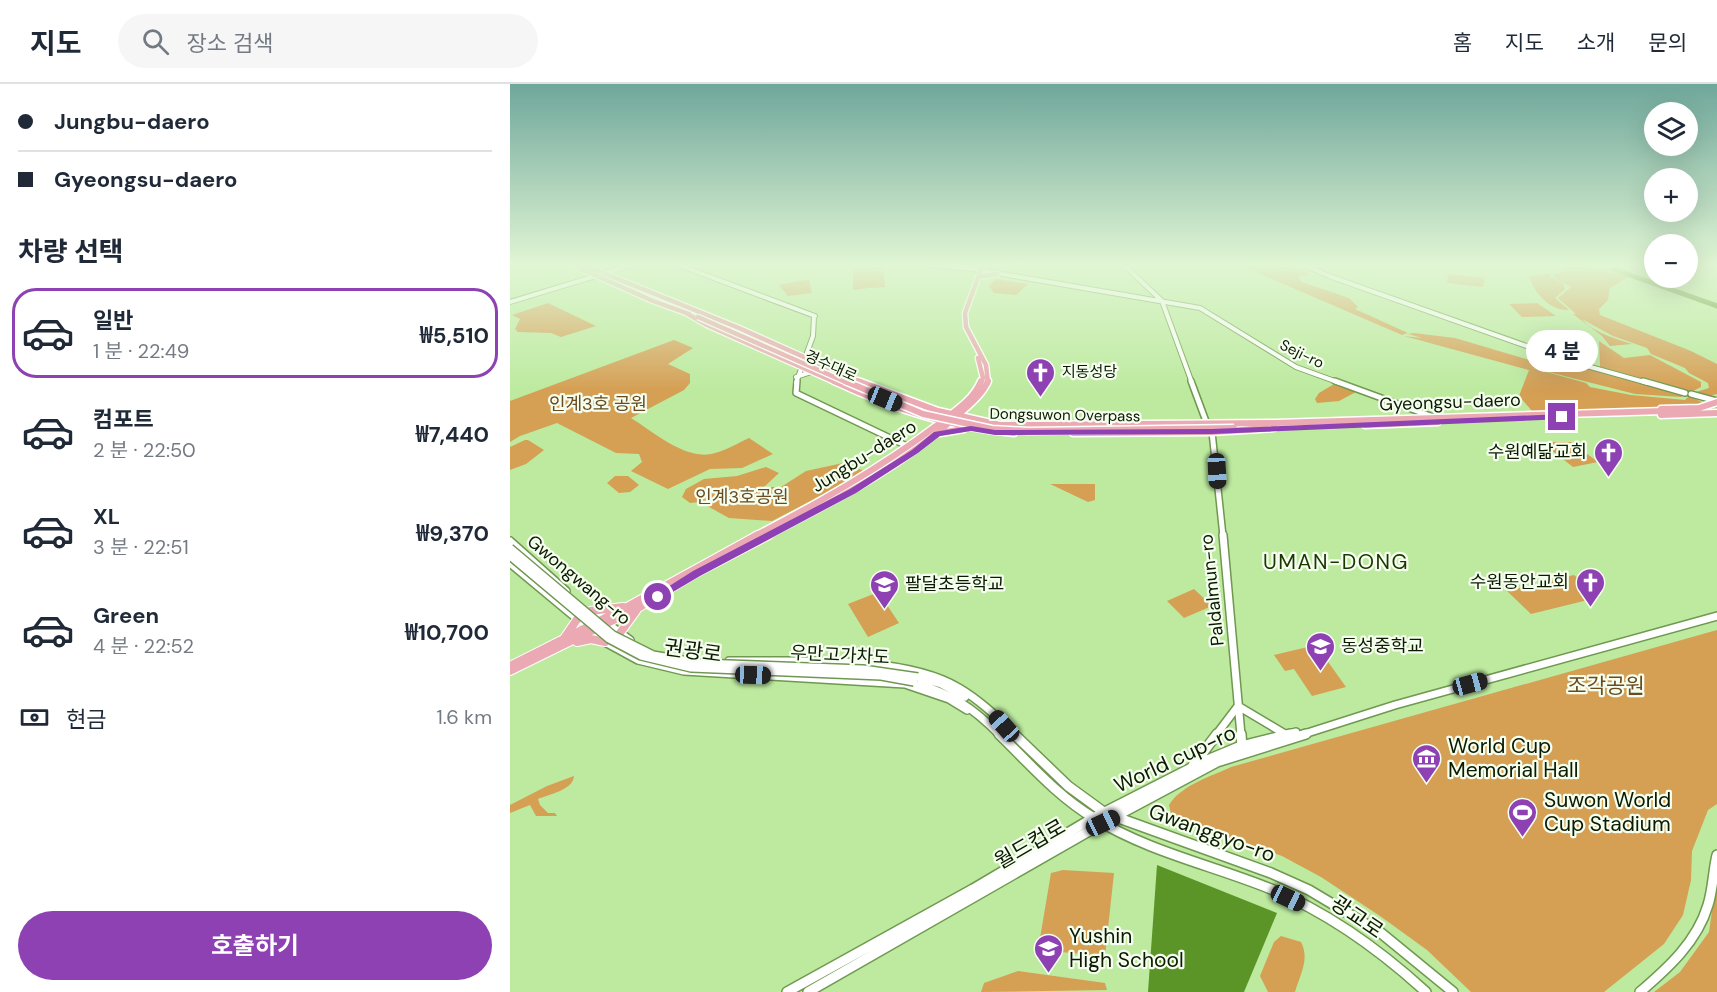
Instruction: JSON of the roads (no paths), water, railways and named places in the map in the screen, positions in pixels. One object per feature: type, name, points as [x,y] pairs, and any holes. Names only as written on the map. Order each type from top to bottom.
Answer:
[{"type":"main road","points":[[670,306],[700,316]]},
{"type":"main road","points":[[685,306],[700,316]]},
{"type":"main road","name":"Jungbu-daero","points":[[510,671],[590,629],[638,608],[696,573],[853,491],[915,452],[937,434],[952,416],[978,397],[988,383],[986,365],[966,327],[965,317],[968,306]]},
{"type":"main road","name":"경수대로","points":[[694,310],[936,412],[952,416]]},
{"type":"main road","name":"경수대로","points":[[686,313],[799,368],[814,371],[921,416],[971,429]]},
{"type":"main road","name":"Dongsuwon Overpass","points":[[700,316],[885,399],[924,414],[962,424],[1004,430],[1233,427]]},
{"type":"main road","points":[[1667,412],[1699,408],[1717,402]]},
{"type":"main road","points":[[1699,413],[1717,408]]},
{"type":"main road","points":[[936,412],[960,410],[976,422]]},
{"type":"main road","points":[[1667,412],[1717,413]]},
{"type":"main road","name":"Gyeongsu-daero","points":[[971,429],[995,433],[1212,432],[1407,418],[1667,412]]},
{"type":"main road","name":"Gyeongsu-daero","points":[[1233,427],[1413,423],[1560,415]]},
{"type":"main road","points":[[921,416],[927,434]]},
{"type":"main road","name":"Gyeongsu-daero","points":[[952,416],[1000,425],[1273,426]]},
{"type":"main road","name":"Jungbu-daero","points":[[605,622],[696,567],[810,507],[945,423]]},
{"type":"main road","points":[[937,434],[971,429]]},
{"type":"main road","points":[[590,611],[629,606]]},
{"type":"main road","points":[[620,633],[638,608]]},
{"type":"main road","points":[[562,643],[578,618]]},
{"type":"main road","points":[[562,643],[591,639],[605,642]]},
{"type":"main road","name":"Jungbu-daero","points":[[510,666],[562,643]]},
{"type":"street","points":[[786,306],[813,317],[812,338],[796,378],[796,393],[909,447]]},
{"type":"street","points":[[1164,306],[1207,424]]},
{"type":"street","name":"Seji-ro","points":[[1191,306],[1200,308],[1296,367],[1437,418]]},
{"type":"street","points":[[1415,306],[1569,361],[1717,402]]},
{"type":"street","points":[[796,378],[814,371]]},
{"type":"street","points":[[1399,405],[1413,423]]},
{"type":"street","name":"Paldalmun-ro","points":[[1212,432],[1242,749]]},
{"type":"street","name":"Gwongwang-ro","points":[[510,541],[590,611],[639,645],[679,658],[867,664],[925,673],[959,688],[990,710],[1004,726],[1104,818]]},
{"type":"street","name":"우만고가차도","points":[[510,548],[613,635],[653,655],[700,663],[863,669],[916,679]]},
{"type":"street","name":"우만고가차도","points":[[510,555],[609,639],[641,656],[691,668],[916,679]]},
{"type":"street","name":"Gwongwang-ro","points":[[510,563],[578,618]]},
{"type":"street","name":"World cup-ro","points":[[1104,818],[1220,753],[1242,749],[1286,734],[1311,730],[1717,616]]},
{"type":"street","name":"권광로","points":[[578,618],[605,642],[628,656],[676,669],[905,684],[950,699],[987,724]]},
{"type":"street","name":"Gwongwang-ro","points":[[916,679],[958,692],[1004,726]]},
{"type":"street","name":"권광로","points":[[916,679],[949,694],[975,712],[1047,783],[1093,818]]},
{"type":"street","points":[[1190,770],[1238,706],[1286,734]]},
{"type":"street","name":"월드컵로","points":[[808,992],[1104,818],[1116,817],[1242,749],[1311,730]]},
{"type":"street","name":"Gwanggyo-ro","points":[[1116,817],[1271,873],[1309,890],[1381,933],[1453,992]]},
{"type":"street","points":[[787,992],[973,889],[1093,818]]},
{"type":"street","name":"광교로","points":[[1093,818],[1104,818],[1179,857],[1272,890],[1322,913],[1407,974],[1426,992]]},
{"type":"street","points":[[1640,992],[1679,957],[1696,932],[1707,906],[1717,855]]},
{"type":"tunnel","points":[[1698,411],[1717,407]]},
{"type":"place","name":"지동성당","points":[[1041,398]]},
{"type":"place","name":"수원예닮교회","points":[[1608,478]]},
{"type":"place","name":"수원동안교회","points":[[1590,608]]},
{"type":"place","name":"팔달초등학교","points":[[884,610]]},
{"type":"place","name":"동성중학교","points":[[1320,672]]},
{"type":"place","name":"World Cup Memorial Hall","points":[[1427,784]]},
{"type":"place","name":"Suwon World Cup Stadium","points":[[1523,838]]},
{"type":"place","name":"Yushin High School","points":[[1048,974]]},
{"type":"district","name":"UMAN-DONG","points":[[1336,562]]},
{"type":"park label","name":"인계3호 공원","points":[[598,404]]},
{"type":"park label","name":"인계3호공원","points":[[742,497]]},
{"type":"park label","name":"조각공원","points":[[1606,686]]}]
